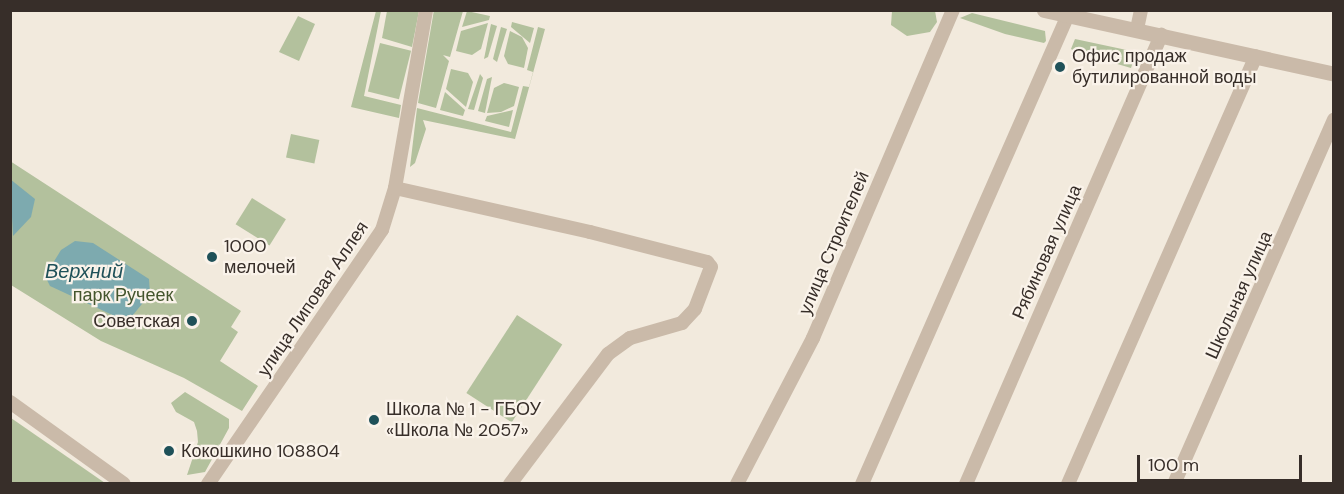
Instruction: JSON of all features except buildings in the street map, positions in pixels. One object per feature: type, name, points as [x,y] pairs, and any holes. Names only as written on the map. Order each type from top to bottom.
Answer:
[{"type":"street","name":"улица Липовая Аллея","points":[[208,483],[373,249],[387,219],[395,188],[426,10]]},
{"type":"street","name":"улица Строителей","points":[[737,483],[813,338],[952,10]]},
{"type":"street","points":[[1044,10],[1334,74]]},
{"type":"street","points":[[1137,30],[1141,10]]},
{"type":"street","points":[[862,483],[1068,15]]},
{"type":"street","name":"Рябиновая улица","points":[[966,483],[1161,35]]},
{"type":"street","points":[[1068,483],[1256,56]]},
{"type":"street","name":"Школьная улица","points":[[1174,483],[1334,120]]},
{"type":"street","points":[[395,188],[632,243],[707,262],[711,267],[688,316],[669,329],[618,344],[510,483]]},
{"type":"street","points":[[10,402],[124,483]]},
{"type":"green space","points":[[434,10],[463,11],[450,57],[443,55],[449,61],[436,108],[418,103]]},
{"type":"green space","points":[[376,11],[381,11],[364,96],[401,105],[399,118],[351,107]]},
{"type":"green space","points":[[387,11],[419,11],[412,47],[382,38]]},
{"type":"green space","points":[[467,11],[490,16],[489,20],[462,27]]},
{"type":"green space","points":[[892,11],[935,11],[937,22],[930,32],[907,36],[891,25]]},
{"type":"green space","points":[[972,13],[1045,31],[1046,41],[1044,43],[1005,34],[960,18]]},
{"type":"green space","points":[[298,16],[315,24],[299,61],[279,52]]},
{"type":"green space","points":[[512,22],[534,28],[530,43],[511,27]]},
{"type":"green space","points":[[488,23],[481,49],[472,55],[456,51],[461,31]]},
{"type":"green space","points":[[491,24],[497,26],[488,57],[484,59]]},
{"type":"green space","points":[[501,27],[507,29],[497,62],[493,59]]},
{"type":"green space","points":[[538,27],[545,29],[515,139],[423,120],[426,129],[415,163],[410,167],[417,108],[511,132],[523,86],[529,87],[533,72],[527,70]]},
{"type":"green space","points":[[510,31],[522,37],[528,48],[524,68],[508,64],[504,56]]},
{"type":"green space","points":[[1075,39],[1136,52],[1131,68],[1076,52],[1071,49]]},
{"type":"green space","points":[[380,43],[411,51],[399,99],[368,92]]},
{"type":"green space","points":[[451,69],[468,73],[473,82],[466,107],[446,89]]},
{"type":"green space","points":[[480,74],[483,78],[474,110],[468,109]]},
{"type":"green space","points":[[492,77],[485,113],[478,111],[487,79]]},
{"type":"green space","points":[[504,83],[519,87],[514,106],[501,112],[487,113],[494,88]]},
{"type":"green space","points":[[445,92],[465,110],[463,116],[440,110]]},
{"type":"green space","points":[[513,110],[509,127],[485,121],[487,116]]},
{"type":"green space","points":[[291,134],[319,140],[314,164],[286,157]]},
{"type":"green space","name":"парк Ручеек","points":[[10,161],[241,311],[231,327],[238,332],[220,361],[258,386],[242,411],[184,378],[101,341],[11,285]]},
{"type":"green space","points":[[252,198],[286,219],[269,245],[236,224]]},
{"type":"green space","points":[[517,315],[562,344],[512,422],[466,393]]},
{"type":"green space","points":[[185,392],[229,419],[229,428],[205,472],[187,475],[198,442],[197,431],[194,422],[176,412],[171,403]]},
{"type":"green space","points":[[11,418],[105,483],[11,483]]},
{"type":"water","points":[[10,179],[35,199],[31,217],[13,236]]},
{"type":"water","name":"Верхний","points":[[75,241],[93,243],[149,279],[150,294],[133,315],[121,319],[50,286],[45,276],[61,250]]},
{"type":"place","name":"Офис продаж бутилированной воды","points":[[1060,67]]},
{"type":"place","name":"1000 мелочей","points":[[212,257]]},
{"type":"place","name":"Советская","points":[[192,321]]},
{"type":"place","name":"Школа № 1 - ГБОУ «Школа № 2057»","points":[[374,420]]},
{"type":"place","name":"Кокошкино 108804","points":[[169,451]]}]
